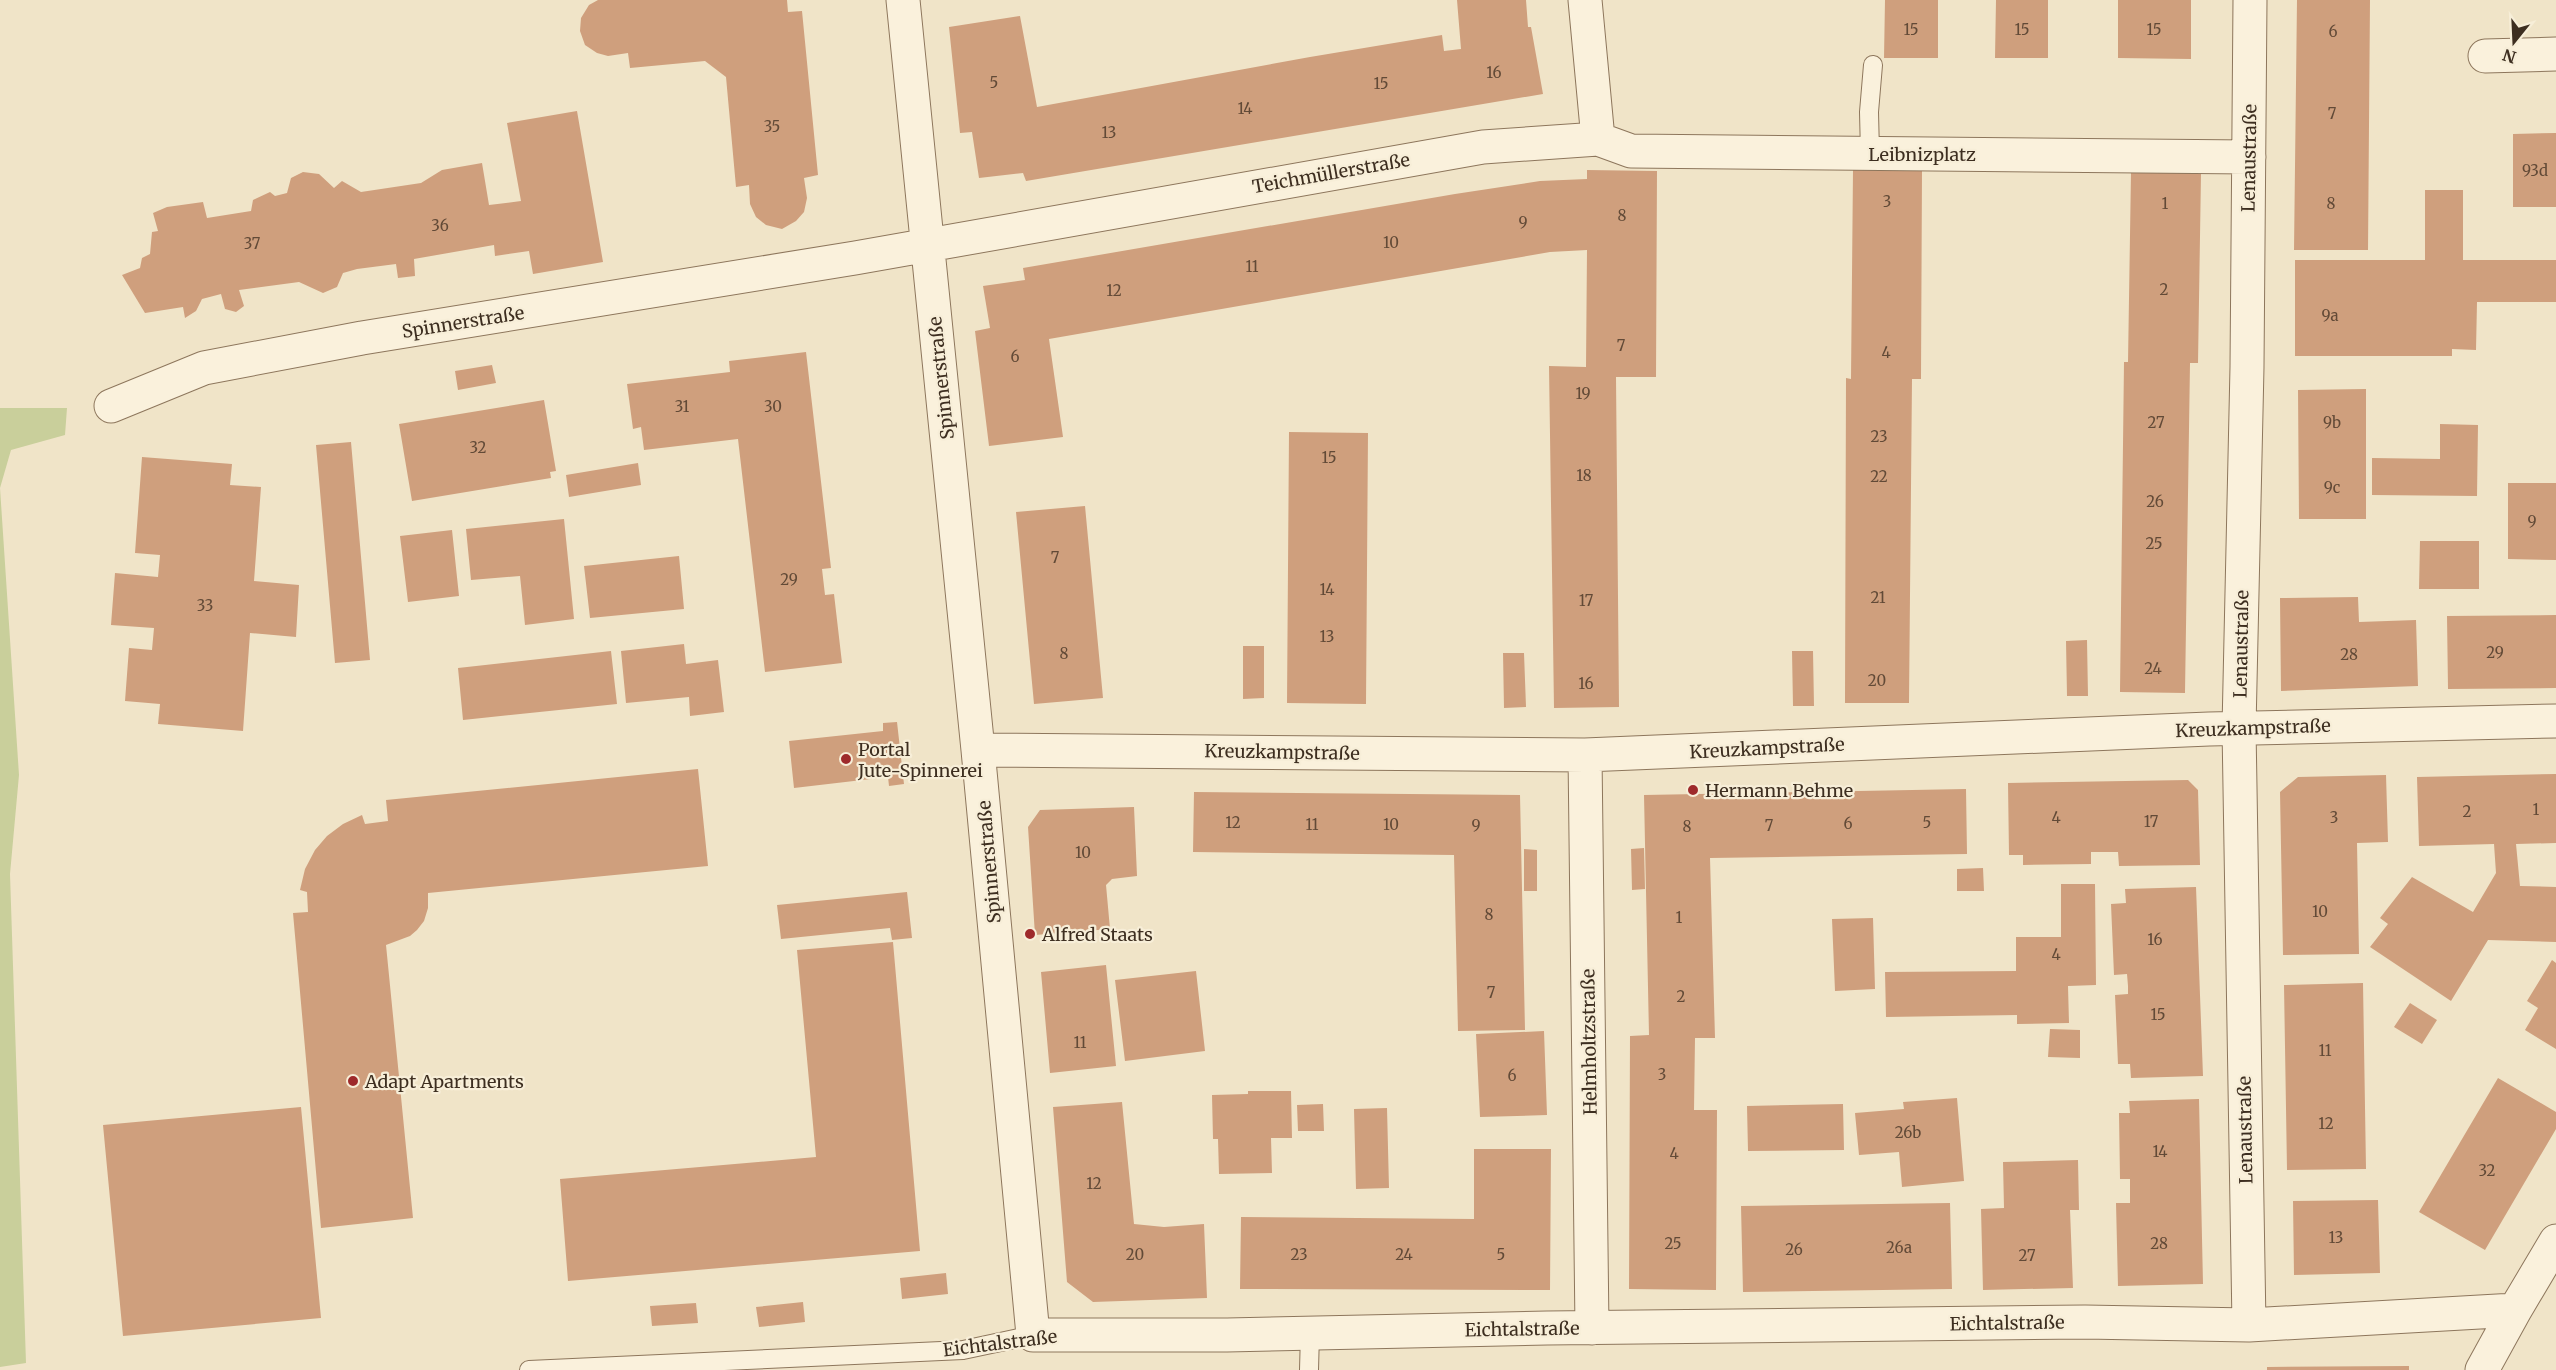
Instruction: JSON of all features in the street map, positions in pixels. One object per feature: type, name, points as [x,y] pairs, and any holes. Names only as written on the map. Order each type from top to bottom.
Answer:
[{"type":"street","name":"Spinnerstraße","points":[[903,0],[978,750],[1033,1335]]},
{"type":"street","points":[[1585,0],[1598,139]]},
{"type":"street","name":"Lenaustraße","points":[[2249,1324],[2239,728],[2250,0]]},
{"type":"street","points":[[2486,56],[2556,54]]},
{"type":"street","name":"Teichmüllerstraße","points":[[928,245],[1483,147],[1598,139]]},
{"type":"street","name":"Leibnizplatz","points":[[1598,139],[1631,151],[2249,157]]},
{"type":"street","name":"Spinnerstraße","points":[[111,406],[204,368],[362,339],[928,245]]},
{"type":"street","name":"Kreuzkampstraße","points":[[978,750],[1585,755],[2239,728],[2556,721]]},
{"type":"street","name":"Helmholtzstraße","points":[[1585,755],[1592,1328]]},
{"type":"street","points":[[2482,1370],[2556,1241]]},
{"type":"street","name":"Eichtalstraße","points":[[1033,1335],[2085,1322],[2249,1324],[2515,1310]]},
{"type":"lane","points":[[1870,153],[1869,112],[1873,65]]},
{"type":"lane","points":[[1309,1370],[1310,1333]]},
{"type":"lane","name":"Eichtalstraße","points":[[530,1370],[963,1350],[1033,1335]]},
{"type":"green space","points":[[0,408],[67,408],[65,435],[11,450],[0,488]]},
{"type":"green space","points":[[0,488],[19,775],[10,874],[26,1363],[0,1367]]},
{"type":"building","points":[[598,0],[787,0],[788,12],[802,11],[818,175],[804,178],[807,198],[804,212],[796,221],[782,229],[766,225],[756,217],[750,204],[749,185],[736,187],[726,77],[705,61],[630,68],[628,53],[608,56],[597,53],[585,45],[580,31],[581,18],[589,5]]},
{"type":"building","points":[[1457,0],[1526,0],[1528,27],[1531,27],[1543,94],[1026,181],[1023,173],[979,178],[972,132],[960,133],[949,27],[1020,16],[1037,107],[1442,35],[1444,51],[1461,49]]},
{"type":"building","points":[[1885,0],[1938,0],[1938,58],[1884,58]]},
{"type":"building","points":[[1996,0],[2048,0],[2048,58],[1995,58]]},
{"type":"building","points":[[2118,0],[2191,0],[2191,59],[2118,58]]},
{"type":"building","points":[[2297,0],[2370,0],[2368,250],[2294,250]]},
{"type":"building","points":[[577,111],[603,262],[533,274],[529,251],[495,256],[494,245],[414,259],[415,276],[398,278],[396,264],[357,269],[343,273],[337,287],[323,293],[299,282],[239,290],[244,306],[236,312],[225,309],[221,294],[202,299],[196,311],[185,318],[183,307],[145,313],[122,275],[140,268],[142,258],[150,254],[152,232],[158,231],[153,213],[167,207],[203,202],[207,218],[251,211],[253,200],[270,192],[275,196],[287,193],[291,178],[303,172],[319,174],[334,188],[342,181],[361,192],[421,183],[442,170],[482,163],[489,205],[521,201],[507,123]]},
{"type":"building","points":[[2556,133],[2556,207],[2513,207],[2513,134]]},
{"type":"building","points":[[1587,170],[1657,171],[1656,377],[1616,377],[1619,707],[1554,708],[1549,366],[1586,367],[1587,250],[1550,252],[1049,339],[1063,437],[989,446],[975,331],[990,328],[983,286],[1025,280],[1023,268],[1455,194],[1540,181],[1587,179]]},
{"type":"building","points":[[1853,170],[1922,171],[1921,379],[1912,379],[1909,703],[1845,703],[1846,378],[1851,379]]},
{"type":"building","points":[[2131,172],[2201,173],[2198,363],[2190,363],[2185,693],[2120,692],[2124,362],[2128,362]]},
{"type":"building","points":[[2425,190],[2463,190],[2463,260],[2556,260],[2556,302],[2477,302],[2476,350],[2452,349],[2452,356],[2295,356],[2295,260],[2425,260]]},
{"type":"building","points":[[806,352],[831,568],[822,569],[825,595],[834,594],[842,663],[765,672],[738,439],[644,450],[641,427],[633,429],[627,384],[730,372],[729,361]]},
{"type":"building","points":[[492,365],[496,383],[458,390],[455,371]]},
{"type":"building","points":[[2366,389],[2366,519],[2299,519],[2298,390]]},
{"type":"building","points":[[544,400],[556,471],[550,472],[551,478],[412,501],[399,424]]},
{"type":"building","points":[[2440,424],[2478,425],[2477,496],[2372,495],[2372,458],[2440,459]]},
{"type":"building","points":[[1289,432],[1368,433],[1366,704],[1287,703]]},
{"type":"building","points":[[351,442],[370,660],[335,663],[316,445]]},
{"type":"building","points":[[142,457],[232,464],[230,485],[261,487],[254,581],[299,585],[296,637],[250,633],[243,731],[158,724],[160,704],[125,701],[129,648],[152,650],[154,628],[111,625],[115,573],[158,577],[160,555],[135,553]]},
{"type":"building","points":[[638,463],[641,485],[569,497],[566,475]]},
{"type":"building","points":[[2508,483],[2556,483],[2556,560],[2508,559]]},
{"type":"building","points":[[1085,506],[1103,698],[1034,704],[1016,512]]},
{"type":"building","points":[[564,519],[574,619],[525,625],[520,576],[471,580],[466,529]]},
{"type":"building","points":[[452,530],[459,596],[408,602],[400,536]]},
{"type":"building","points":[[2420,541],[2479,541],[2479,589],[2419,589]]},
{"type":"building","points":[[679,556],[684,609],[590,618],[584,566]]},
{"type":"building","points":[[2358,597],[2359,622],[2416,620],[2418,686],[2281,691],[2280,598]]},
{"type":"building","points":[[2556,615],[2556,688],[2448,689],[2447,616]]},
{"type":"building","points":[[2087,640],[2088,696],[2067,696],[2066,641]]},
{"type":"building","points":[[684,644],[686,664],[718,660],[724,712],[690,716],[689,697],[626,703],[621,651]]},
{"type":"building","points":[[1243,646],[1264,646],[1264,698],[1243,699]]},
{"type":"building","points":[[611,651],[617,704],[463,720],[458,668]]},
{"type":"building","points":[[1792,651],[1813,651],[1814,706],[1793,706]]},
{"type":"building","points":[[1503,653],[1524,653],[1526,707],[1504,708]]},
{"type":"building","name":"Portal Jute-Spinnerei","points":[[897,722],[904,784],[889,786],[888,777],[794,788],[789,741],[883,731],[883,723]]},
{"type":"building","name":"Adapt Apartments","points":[[698,769],[708,866],[428,893],[428,908],[424,921],[417,930],[410,936],[386,945],[413,1218],[321,1228],[293,913],[308,912],[307,892],[300,890],[305,869],[315,850],[327,836],[343,824],[362,815],[365,824],[388,821],[386,800]]},
{"type":"building","points":[[2556,774],[2556,843],[2516,844],[2520,886],[2556,887],[2556,942],[2488,940],[2451,1001],[2370,947],[2388,924],[2380,918],[2412,877],[2473,912],[2496,873],[2494,844],[2419,846],[2417,777]]},
{"type":"building","points":[[2386,775],[2388,842],[2357,843],[2359,954],[2283,955],[2280,792],[2298,777]]},
{"type":"building","points":[[2188,780],[2198,790],[2200,865],[2119,866],[2118,852],[2091,852],[2091,864],[2023,865],[2023,855],[2009,855],[2008,783]]},
{"type":"building","points":[[1966,789],[1967,854],[1710,858],[1715,1038],[1695,1038],[1694,1110],[1717,1110],[1716,1290],[1629,1289],[1630,1036],[1649,1035],[1644,795]]},
{"type":"building","points":[[1194,792],[1520,795],[1525,1030],[1458,1031],[1454,855],[1193,852]]},
{"type":"building","points":[[1134,807],[1137,876],[1112,879],[1106,885],[1110,929],[1035,935],[1028,827],[1040,810]]},
{"type":"building","points":[[1644,848],[1645,889],[1632,890],[1631,849]]},
{"type":"building","points":[[1524,849],[1537,850],[1537,891],[1524,891]]},
{"type":"building","points":[[1983,868],[1984,891],[1957,891],[1957,869]]},
{"type":"building","points":[[2061,884],[2095,884],[2096,985],[2068,986],[2069,1023],[2017,1024],[2017,1015],[1886,1017],[1885,972],[2016,971],[2016,937],[2061,937]]},
{"type":"building","points":[[2196,887],[2203,1076],[2131,1078],[2130,1064],[2118,1064],[2115,995],[2128,994],[2128,986],[2127,974],[2114,975],[2111,904],[2126,903],[2125,889]]},
{"type":"building","points":[[907,892],[912,938],[892,940],[890,928],[781,939],[777,905]]},
{"type":"building","points":[[1873,918],[1875,989],[1835,991],[1832,919]]},
{"type":"building","points":[[893,942],[920,1251],[568,1281],[560,1179],[816,1157],[797,950]]},
{"type":"building","points":[[2552,960],[2556,963],[2556,1049],[2525,1030],[2538,1008],[2527,1001]]},
{"type":"building","points":[[1106,965],[1116,1066],[1050,1073],[1041,972]]},
{"type":"building","points":[[1196,971],[1205,1051],[1125,1061],[1115,980]]},
{"type":"building","points":[[2363,983],[2366,1169],[2287,1170],[2284,985]]},
{"type":"building","points":[[2410,1003],[2437,1020],[2422,1044],[2394,1027]]},
{"type":"building","points":[[2050,1029],[2080,1030],[2080,1058],[2048,1057]]},
{"type":"building","points":[[1544,1031],[1547,1115],[1480,1117],[1476,1034]]},
{"type":"building","points":[[2498,1078],[2556,1112],[2556,1129],[2485,1250],[2419,1212]]},
{"type":"building","points":[[1248,1091],[1291,1091],[1292,1138],[1271,1138],[1272,1173],[1219,1174],[1218,1139],[1213,1139],[1212,1095],[1248,1094]]},
{"type":"building","points":[[1957,1098],[1964,1181],[1902,1187],[1899,1152],[1859,1155],[1855,1113],[1904,1109],[1903,1102]]},
{"type":"building","points":[[2199,1099],[2203,1284],[2118,1286],[2116,1203],[2130,1203],[2130,1179],[2120,1179],[2119,1113],[2130,1113],[2129,1101]]},
{"type":"building","points":[[1122,1102],[1134,1224],[1164,1227],[1204,1224],[1207,1298],[1093,1302],[1067,1282],[1053,1107]]},
{"type":"building","points":[[1323,1104],[1324,1131],[1298,1131],[1297,1105]]},
{"type":"building","points":[[1843,1104],[1844,1150],[1748,1151],[1747,1106]]},
{"type":"building","points":[[301,1107],[321,1318],[123,1336],[103,1125]]},
{"type":"building","points":[[1387,1108],[1389,1188],[1356,1189],[1354,1109]]},
{"type":"building","points":[[1474,1149],[1551,1149],[1550,1290],[1240,1289],[1241,1217],[1474,1219]]},
{"type":"building","points":[[2078,1160],[2079,1210],[2070,1210],[2073,1288],[1983,1290],[1981,1209],[2004,1208],[2003,1162]]},
{"type":"building","points":[[2378,1200],[2380,1273],[2294,1275],[2293,1201]]},
{"type":"building","points":[[1950,1203],[1952,1289],[1743,1292],[1741,1206]]},
{"type":"building","points":[[946,1273],[948,1294],[902,1299],[900,1278]]},
{"type":"building","points":[[803,1302],[805,1322],[759,1327],[756,1307]]},
{"type":"building","points":[[696,1303],[698,1323],[652,1326],[650,1306]]},
{"type":"building","points":[[2409,1366],[2409,1370],[2267,1370],[2267,1367]]},
{"type":"place","name":"Portal Jute-Spinnerei","points":[[846,759]]},
{"type":"place","name":"Hermann Behme","points":[[1693,790]]},
{"type":"place","name":"Alfred Staats","points":[[1030,934]]},
{"type":"place","name":"Adapt Apartments","points":[[353,1081]]}]
